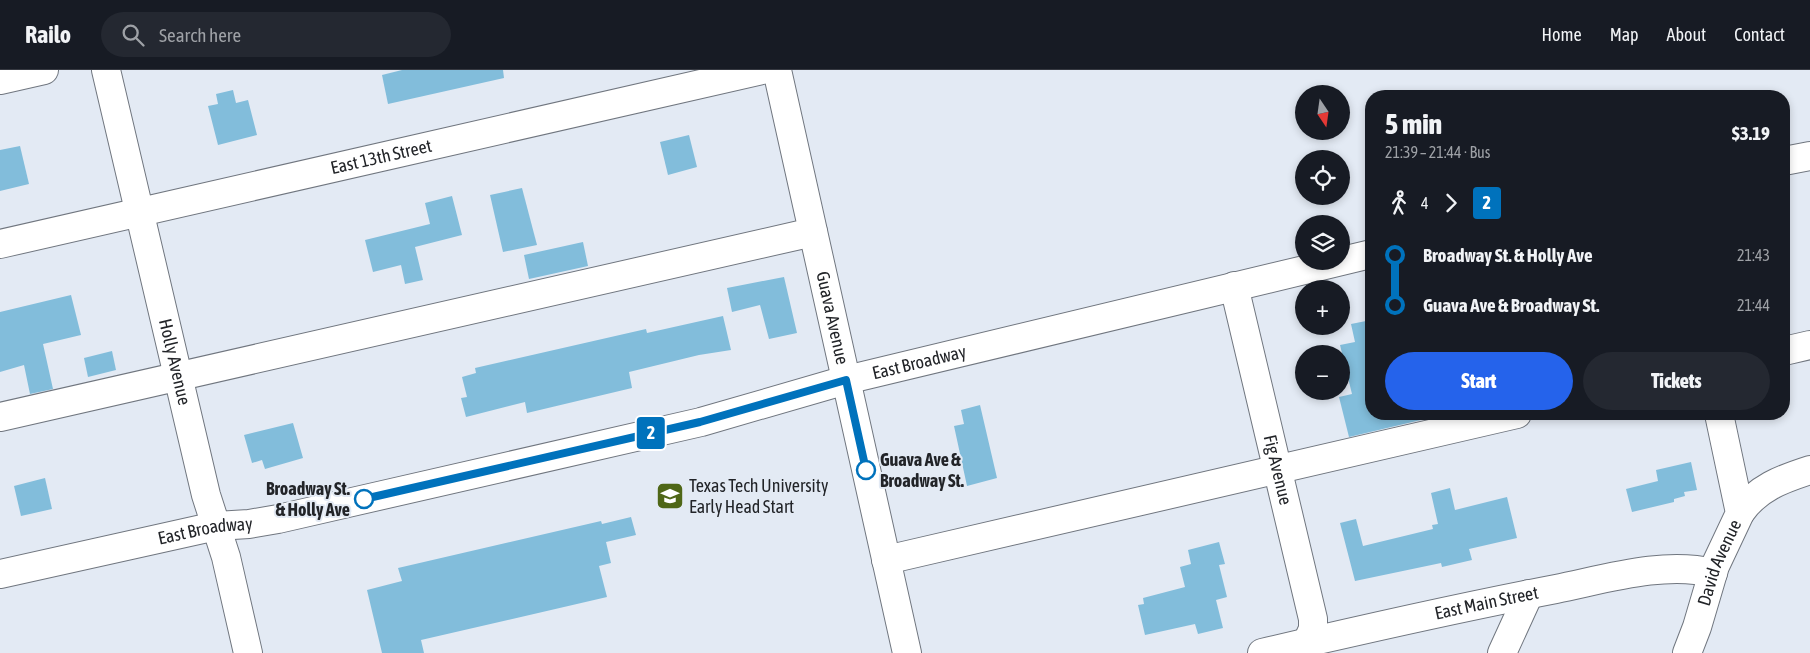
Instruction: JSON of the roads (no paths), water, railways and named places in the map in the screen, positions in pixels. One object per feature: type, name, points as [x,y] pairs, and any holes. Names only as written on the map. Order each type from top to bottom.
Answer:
[{"type":"street","points":[[0,80],[44,70]]},
{"type":"street","name":"Holly Avenue","points":[[106,70],[206,495],[226,557],[248,653]]},
{"type":"street","name":"East 13th Street","points":[[0,244],[762,70]]},
{"type":"street","name":"Guava Avenue","points":[[777,70],[907,653]]},
{"type":"street","points":[[1790,160],[1810,156]]},
{"type":"street","points":[[0,416],[813,232]]},
{"type":"street","name":"East Broadway","points":[[0,574],[216,526],[250,524],[278,519],[691,424],[846,380],[1365,255]]},
{"type":"street","name":"Fig Avenue","points":[[1234,286],[1313,620],[1312,629],[1304,648]]},
{"type":"street","points":[[1790,350],[1810,345]]},
{"type":"street","points":[[886,560],[1491,420]]},
{"type":"street","name":"David Avenue","points":[[1687,653],[1713,573],[1740,513],[1720,420]]},
{"type":"street","points":[[1740,513],[1747,502],[1764,488],[1782,479],[1810,470]]},
{"type":"street","name":"East Main Street","points":[[1262,653],[1304,648],[1529,594],[1666,569],[1694,568],[1713,573]]},
{"type":"street","points":[[1502,653],[1529,594]]},
{"type":"place","name":"Guava Ave & Broadway St.","points":[[866,470]]},
{"type":"place","name":"Texas Tech University Early Head Start","points":[[670,496]]},
{"type":"place","name":"Broadway St. & Holly Ave","points":[[364,499]]}]
